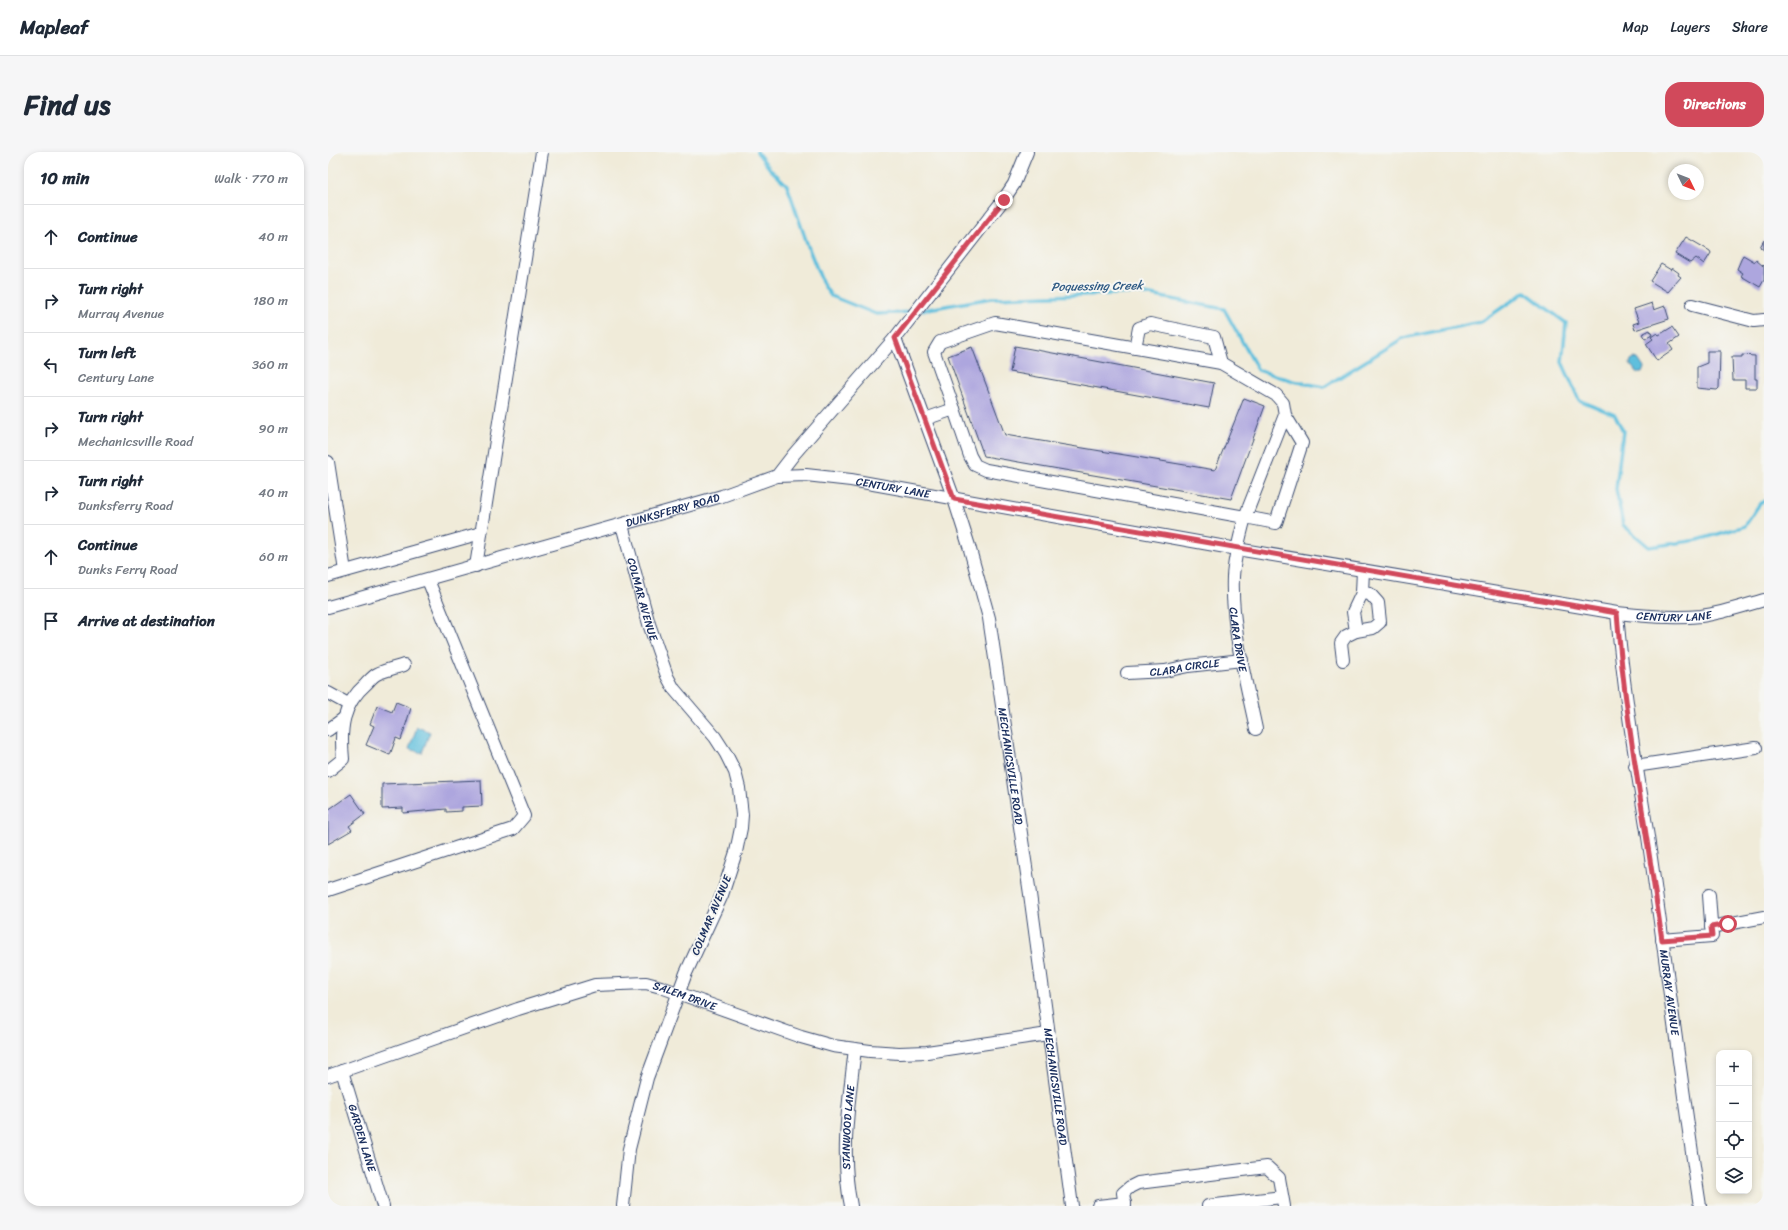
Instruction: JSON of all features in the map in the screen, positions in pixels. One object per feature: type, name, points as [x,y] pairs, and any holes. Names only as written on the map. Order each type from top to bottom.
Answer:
[{"type":"street","points":[[476,566],[542,152]]},
{"type":"street","points":[[777,476],[794,454],[895,338],[1004,200],[1014,184],[1027,152]]},
{"type":"street","points":[[1692,305],[1754,321],[1764,320]]},
{"type":"street","points":[[995,323],[1221,363],[1276,395],[1283,403],[1285,415],[1302,443],[1276,523],[986,470],[976,465],[970,456],[934,352],[940,342],[995,323]]},
{"type":"street","points":[[1135,348],[1139,328],[1150,324],[1214,337],[1221,363]]},
{"type":"street","name":"MECHANICSVILLE ROAD","points":[[895,338],[954,499],[989,618],[1029,887],[1072,1206]]},
{"type":"street","points":[[925,419],[954,409]]},
{"type":"street","name":"CLARA DRIVE","points":[[1256,729],[1242,660],[1235,609],[1233,578],[1237,548],[1245,517],[1285,415]]},
{"type":"street","points":[[328,462],[345,571]]},
{"type":"street","name":"CENTURY LANE","points":[[777,476],[806,475],[851,480],[1617,613],[1649,616],[1699,616],[1723,612],[1764,600]]},
{"type":"street","name":"DUNKSFERRY ROAD","points":[[328,607],[722,496],[777,476]]},
{"type":"street","name":"COLMAR AVENUE","points":[[622,524],[651,631],[667,676],[674,689],[715,737],[735,772],[739,788],[741,828],[732,865],[720,900],[678,992],[647,1078],[635,1119],[629,1149],[623,1206]]},
{"type":"street","points":[[328,576],[481,533]]},
{"type":"street","points":[[1356,631],[1353,612],[1362,593],[1364,570]]},
{"type":"street","points":[[328,890],[514,829],[524,816],[428,580]]},
{"type":"street","points":[[1343,660],[1341,643],[1346,636],[1356,631],[1373,628],[1380,622],[1378,603],[1370,594],[1362,593]]},
{"type":"street","name":"MURRAY AVENUE","points":[[1617,613],[1621,660],[1635,766],[1662,940],[1700,1206]]},
{"type":"street","name":"CLARA CIRCLE","points":[[1127,673],[1165,670],[1242,660]]},
{"type":"street","points":[[328,771],[343,760],[341,741],[343,719],[348,704],[361,688],[377,674],[404,666]]},
{"type":"street","points":[[328,693],[348,704]]},
{"type":"street","points":[[328,730],[343,719]]},
{"type":"street","points":[[1635,766],[1756,748]]},
{"type":"street","points":[[1662,940],[1712,936],[1709,895]]},
{"type":"street","points":[[1711,927],[1764,917]]},
{"type":"street","name":"SALEM DRIVE","points":[[328,1076],[518,1009],[596,984],[646,983],[678,992],[801,1037],[833,1046],[855,1049],[899,1053],[927,1052],[1048,1034]]},
{"type":"street","name":"STANWOOD LANE","points":[[851,1206],[846,1154],[847,1116],[855,1049]]},
{"type":"street","name":"GARDEN LANE","points":[[342,1071],[383,1206]]},
{"type":"street","points":[[1098,1206],[1125,1205],[1124,1193],[1130,1187],[1138,1183],[1267,1168],[1279,1178],[1283,1201],[1208,1206]]},
{"type":"water","points":[[1634,358],[1638,359],[1644,368],[1642,373],[1637,373],[1630,364],[1631,360]]},
{"type":"water","points":[[417,727],[430,732],[422,753],[409,749]]},
{"type":"building","points":[[1686,237],[1710,251],[1711,253],[1704,264],[1696,258],[1690,263],[1675,254]]},
{"type":"building","points":[[1764,240],[1764,250],[1760,247]]},
{"type":"building","points":[[1743,255],[1755,262],[1756,260],[1763,266],[1764,265],[1764,280],[1760,287],[1741,276],[1743,273],[1737,269]]},
{"type":"building","points":[[1661,264],[1671,270],[1672,268],[1679,273],[1678,275],[1681,277],[1668,292],[1650,281]]},
{"type":"building","points":[[1652,303],[1654,310],[1665,306],[1669,319],[1635,330],[1633,324],[1639,322],[1634,309]]},
{"type":"building","points":[[1672,327],[1679,337],[1669,344],[1673,350],[1657,361],[1646,344],[1653,339],[1651,337],[1657,333],[1659,335]]},
{"type":"building","points":[[1650,330],[1652,335],[1645,339],[1642,334]]},
{"type":"building","points":[[1015,346],[1214,383],[1209,408],[1010,372]]},
{"type":"building","points":[[972,347],[1005,435],[1215,470],[1244,398],[1265,406],[1231,499],[984,456],[948,356]]},
{"type":"building","points":[[1707,351],[1720,351],[1719,388],[1717,390],[1697,388],[1697,367],[1707,363]]},
{"type":"building","points":[[1742,355],[1755,356],[1755,379],[1757,379],[1757,388],[1745,388],[1745,380],[1733,380],[1732,357],[1742,357]]},
{"type":"building","points":[[396,702],[411,708],[401,740],[396,738],[390,755],[366,745],[374,726],[370,724],[377,706],[392,712]]},
{"type":"building","points":[[481,780],[482,806],[462,807],[462,811],[446,812],[446,809],[403,813],[403,808],[382,809],[382,784]]},
{"type":"building","points":[[351,794],[365,814],[349,826],[352,830],[328,844],[328,810]]},
{"type":"waterway","name":"Poquessing Creek","points":[[757,152],[770,169],[787,185],[809,249],[823,284],[831,296],[876,314],[912,312]]},
{"type":"waterway","name":"Poquessing Creek","points":[[922,310],[992,298],[1140,293],[1224,309],[1258,370],[1293,381],[1324,387],[1403,338],[1481,322],[1525,292],[1566,323],[1562,362],[1579,400],[1615,415],[1623,431],[1616,489],[1623,525],[1649,547],[1698,540],[1745,526],[1759,505],[1764,501]]},
{"type":"route","points":[[1004,200],[895,338],[954,499],[1049,514],[1237,548],[1617,613],[1621,660],[1634,758],[1662,940],[1712,936],[1711,927],[1728,924]]}]
